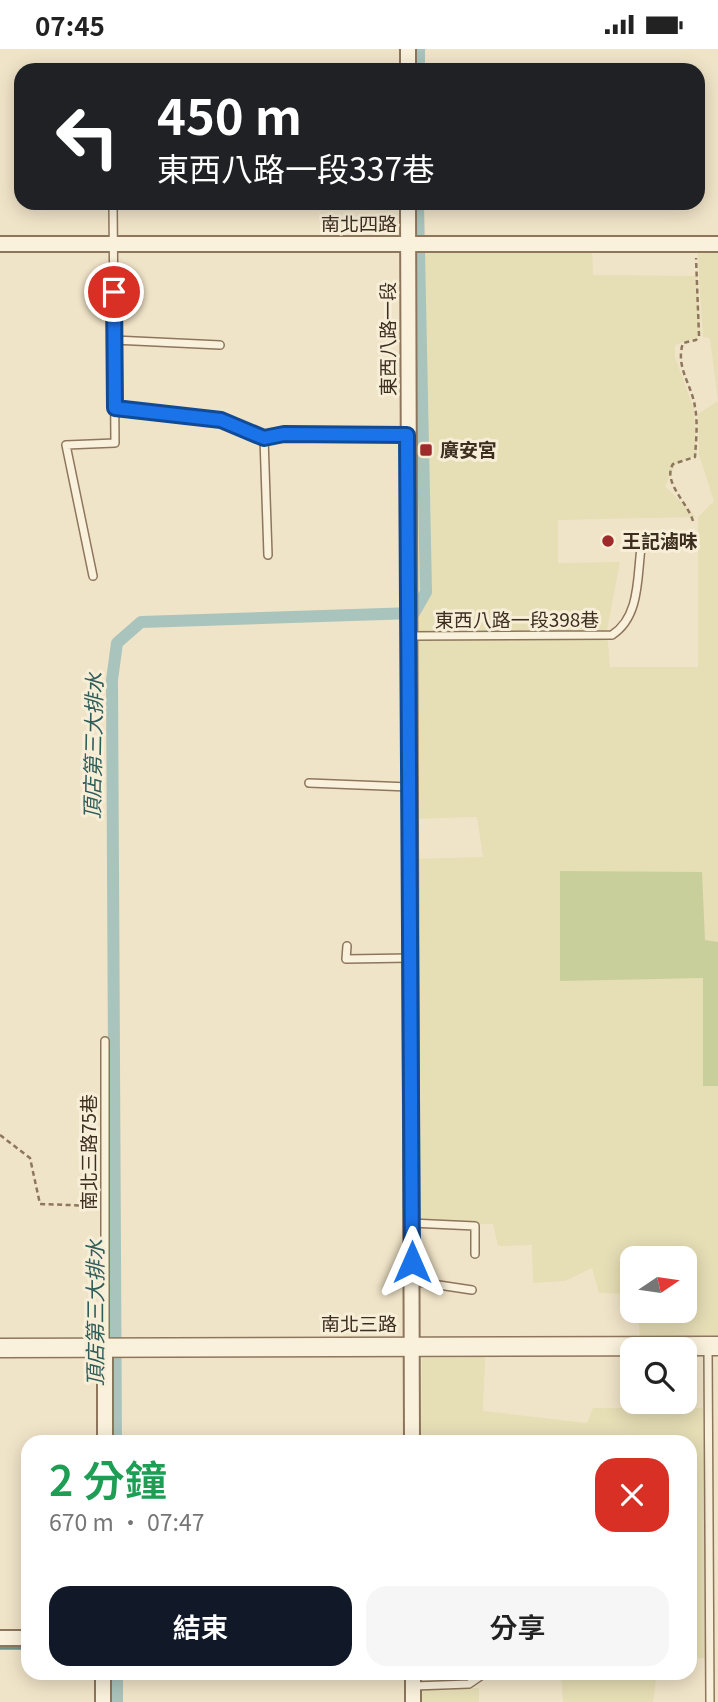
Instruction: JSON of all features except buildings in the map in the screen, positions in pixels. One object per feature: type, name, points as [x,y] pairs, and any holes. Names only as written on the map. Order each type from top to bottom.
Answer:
[{"type":"street","name":"東西八路一段","points":[[408,210],[412,1435]]},
{"type":"street","name":"南北四路","points":[[0,244],[718,244]]},
{"type":"street","name":"南北三路","points":[[0,1348],[713,1346]]},
{"type":"street","points":[[105,1348],[105,1435]]},
{"type":"street","points":[[0,1638],[21,1638]]},
{"type":"street","points":[[103,1680],[103,1702]]},
{"type":"street","points":[[414,1680],[414,1702]]},
{"type":"lane","points":[[93,576],[66,445],[115,443],[113,210]]},
{"type":"lane","points":[[114,340],[220,345]]},
{"type":"lane","points":[[115,408],[221,420],[264,438],[284,434],[407,435]]},
{"type":"lane","points":[[264,438],[268,555]]},
{"type":"lane","name":"東西八路一段398巷","points":[[410,636],[612,635],[622,628],[633,610],[641,548]]},
{"type":"lane","points":[[309,783],[410,786]]},
{"type":"lane","points":[[347,946],[346,959],[411,958]]},
{"type":"lane","name":"南北三路75巷","points":[[105,1041],[105,1348]]},
{"type":"lane","points":[[411,1223],[475,1226],[475,1254]]},
{"type":"lane","points":[[412,1281],[472,1290]]},
{"type":"lane","points":[[710,1702],[713,1346]]},
{"type":"lane","points":[[425,1680],[469,1684],[475,1680]]},
{"type":"path","points":[[693,521],[690,508],[669,477],[669,470],[673,464],[695,457],[696,415],[682,373],[680,350],[683,343],[696,340],[699,336],[695,244]]},
{"type":"path","points":[[0,1135],[30,1158],[40,1203],[105,1207]]},
{"type":"shaded area","points":[[408,243],[592,244],[593,275],[697,276],[701,336],[675,345],[675,357],[694,409],[697,455],[676,464],[665,486],[696,517],[558,520],[558,563],[620,562],[607,630],[610,667],[698,667],[698,517],[714,501],[699,455],[698,414],[718,401],[718,942],[705,940],[561,871],[560,980],[704,977],[703,1086],[718,1086],[718,1338],[640,1337],[639,1323],[697,1323],[697,1246],[620,1246],[620,1294],[599,1293],[592,1268],[565,1281],[533,1283],[532,1245],[498,1246],[493,1224],[411,1223],[410,859],[483,857],[477,817],[410,819]]},
{"type":"shaded area","points":[[697,246],[718,247],[718,401],[710,338],[703,337]]},
{"type":"shaded area","points":[[485,1357],[483,1411],[587,1423],[593,1408],[620,1408],[620,1414],[697,1414],[697,1408],[703,1408],[705,1658],[697,1658],[697,1435],[421,1435],[422,1358]]},
{"type":"shaded area","points":[[561,1680],[656,1680],[653,1702],[563,1702]]},
{"type":"shaded area","points":[[479,1688],[479,1702],[420,1702],[420,1689]]},
{"type":"green space","points":[[560,871],[702,872],[705,940],[718,942],[718,1086],[703,1086],[703,978],[560,981]]},
{"type":"waterway","name":"頂店第三大排水","points":[[419,49],[419,63]]},
{"type":"waterway","name":"頂店第三大排水","points":[[116,1435],[112,680],[117,643],[141,622],[414,613],[426,592],[418,210]]},
{"type":"waterway","points":[[0,1648],[21,1648]]},
{"type":"waterway","name":"頂店第三大排水","points":[[117,1680],[117,1702]]},
{"type":"place","name":"廣安宮","points":[[426,450]]},
{"type":"place","name":"王記滷味","points":[[608,541]]},
{"type":"route","points":[[114,292],[115,408],[221,420],[264,438],[284,434],[407,435],[412,1262]]}]
